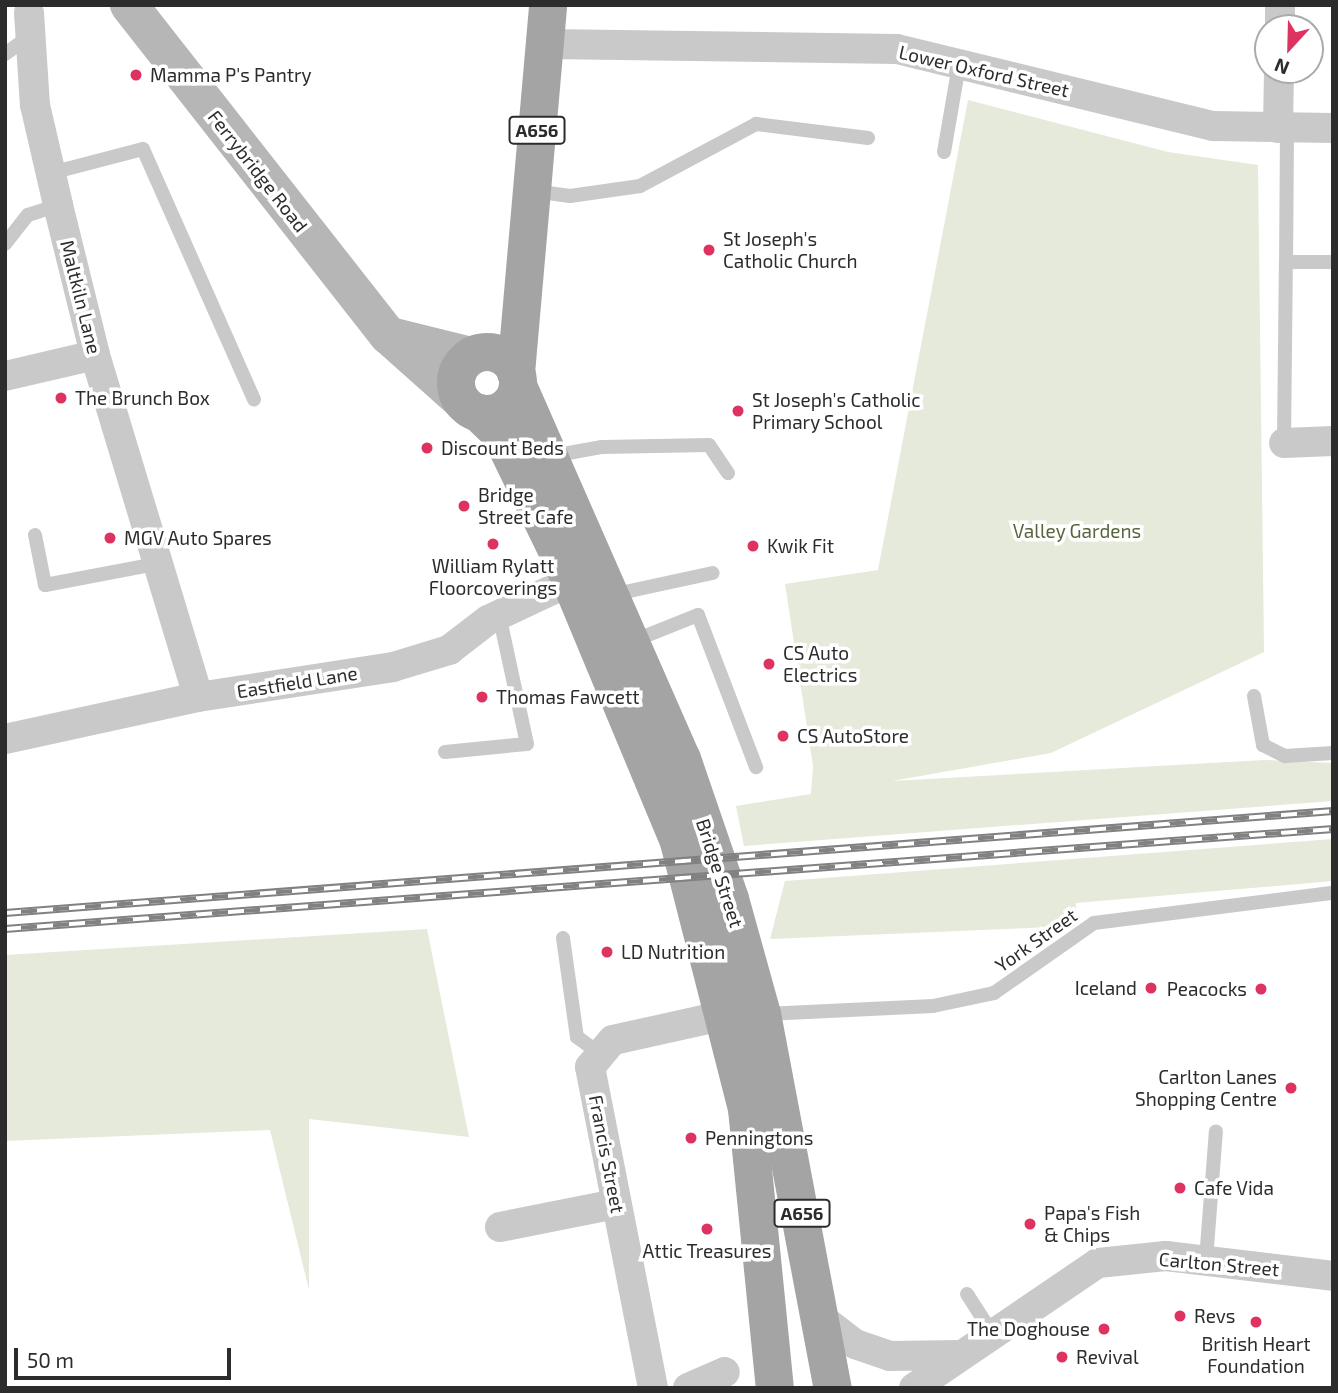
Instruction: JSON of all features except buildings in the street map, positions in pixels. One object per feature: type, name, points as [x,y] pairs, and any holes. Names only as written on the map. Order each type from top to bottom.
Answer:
[{"type":"main road","name":"A656","points":[[517,379],[523,254],[547,44],[548,5]]},
{"type":"main road","name":"A656","points":[[470,407],[458,370],[475,355],[523,254]]},
{"type":"main road","points":[[470,407],[502,410],[517,379],[504,357],[475,355]]},
{"type":"main road","name":"Bridge Street","points":[[517,379],[548,457],[610,595],[615,648],[679,842],[724,1014],[747,1109],[775,1388]]},
{"type":"main road","name":"Bridge Street","points":[[470,407],[500,433],[571,581],[682,759],[749,965],[764,1026],[834,1388]]},
{"type":"street","name":"Ferrybridge Road","points":[[129,5],[388,335],[470,407]]},
{"type":"street","name":"Maltkiln Lane","points":[[21,25],[58,205],[95,355],[155,564],[198,697]]},
{"type":"street","name":"Lower Oxford Street","points":[[547,44],[897,50],[1214,126],[1333,128]]},
{"type":"street","points":[[1280,84],[1282,128]]},
{"type":"street","points":[[388,335],[475,355]]},
{"type":"street","points":[[5,376],[95,355]]},
{"type":"street","points":[[1284,443],[1333,441]]},
{"type":"street","points":[[585,541],[585,569],[571,581],[610,595]]},
{"type":"street","name":"Eastfield Lane","points":[[5,739],[198,697],[393,667],[449,650],[499,614],[571,581]]},
{"type":"street","points":[[724,1014],[745,999],[749,965]]},
{"type":"street","points":[[599,1053],[613,1040],[724,1014],[747,1012],[764,1026]]},
{"type":"street","name":"Francis Street","points":[[599,1053],[590,1067],[653,1388]]},
{"type":"street","points":[[500,1227],[616,1204]]},
{"type":"street","name":"Carlton Street","points":[[914,1388],[1040,1305],[1098,1263],[1166,1256],[1333,1276]]},
{"type":"street","name":"Carlton Street","points":[[821,1318],[855,1344],[890,1356],[926,1360],[966,1353]]},
{"type":"street","points":[[688,1388],[725,1372]]},
{"type":"lane","points":[[944,152],[959,65]]},
{"type":"lane","points":[[530,190],[570,196],[640,186],[756,124],[868,138]]},
{"type":"lane","points":[[1282,128],[1286,262],[1284,443]]},
{"type":"lane","points":[[51,173],[142,149],[254,400]]},
{"type":"lane","points":[[5,244],[28,215],[58,205]]},
{"type":"lane","points":[[1286,262],[1333,262]]},
{"type":"lane","points":[[548,457],[602,447],[709,445],[728,473]]},
{"type":"lane","points":[[35,535],[46,585],[155,564]]},
{"type":"lane","points":[[610,595],[713,573]]},
{"type":"lane","points":[[446,752],[527,744],[499,614]]},
{"type":"lane","points":[[615,648],[698,615],[755,766]]},
{"type":"lane","points":[[1254,696],[1263,745],[1285,756],[1333,753]]},
{"type":"lane","name":"York Street","points":[[764,1026],[933,1006],[994,993],[1094,923],[1333,893]]},
{"type":"lane","points":[[563,938],[577,1037],[599,1053]]},
{"type":"lane","points":[[1206,1260],[1216,1131]]},
{"type":"lane","points":[[967,1294],[994,1336]]},
{"type":"green space","name":"Valley Gardens","points":[[968,100],[1168,152],[1258,165],[1264,652],[1051,753],[892,781],[1264,760],[1333,763],[1333,801],[744,846],[736,806],[811,794],[813,766],[785,584],[878,570]]},
{"type":"green space","points":[[1333,839],[1333,881],[1076,903],[1075,926],[770,939],[785,881]]},
{"type":"green space","points":[[427,929],[469,1137],[309,1119],[309,1290],[270,1130],[5,1141],[5,955]]},
{"type":"railway","points":[[5,913],[1333,811]]},
{"type":"railway","points":[[5,929],[1333,829]]},
{"type":"place","name":"Mamma P's Pantry","points":[[136,75]]},
{"type":"place","name":"St Joseph's Catholic Church","points":[[709,250]]},
{"type":"place","name":"The Brunch Box","points":[[61,398]]},
{"type":"place","name":"St Joseph's Catholic Primary School","points":[[738,411]]},
{"type":"place","name":"Discount Beds","points":[[427,448]]},
{"type":"place","name":"Bridge Street Cafe","points":[[464,506]]},
{"type":"place","name":"MGV Auto Spares","points":[[110,538]]},
{"type":"place","name":"William Rylatt Floorcoverings","points":[[493,544]]},
{"type":"place","name":"Kwik Fit","points":[[753,546]]},
{"type":"place","name":"CS Auto Electrics","points":[[769,664]]},
{"type":"place","name":"Thomas Fawcett","points":[[482,697]]},
{"type":"place","name":"CS AutoStore","points":[[783,736]]},
{"type":"place","name":"LD Nutrition","points":[[607,952]]},
{"type":"place","name":"Iceland","points":[[1151,988]]},
{"type":"place","name":"Peacocks","points":[[1261,989]]},
{"type":"place","name":"Carlton Lanes Shopping Centre","points":[[1291,1088]]},
{"type":"place","name":"Penningtons","points":[[691,1138]]},
{"type":"place","name":"Cafe Vida","points":[[1180,1188]]},
{"type":"place","name":"Papa's Fish & Chips","points":[[1030,1224]]},
{"type":"place","name":"Attic Treasures","points":[[707,1229]]},
{"type":"place","name":"Revs","points":[[1180,1316]]},
{"type":"place","name":"British Heart Foundation","points":[[1256,1322]]},
{"type":"place","name":"The Doghouse","points":[[1104,1329]]},
{"type":"place","name":"Revival","points":[[1062,1357]]}]
